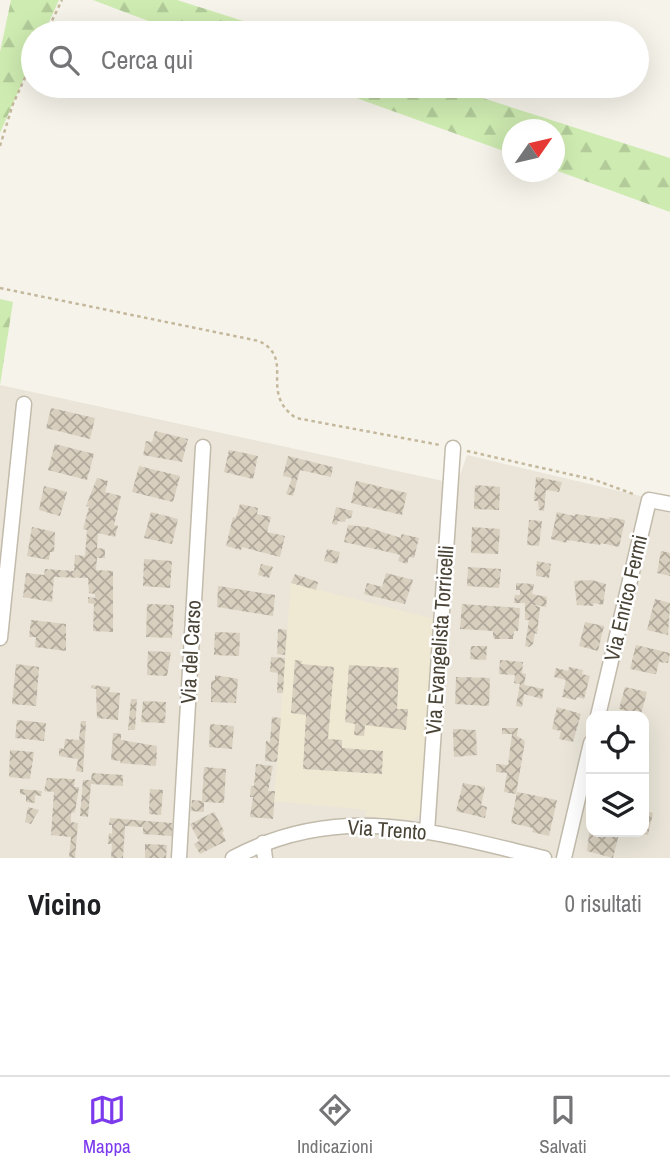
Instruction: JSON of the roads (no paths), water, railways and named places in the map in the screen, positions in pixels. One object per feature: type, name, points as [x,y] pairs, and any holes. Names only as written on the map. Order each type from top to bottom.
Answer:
[{"type":"street","points":[[0,638],[24,404]]},
{"type":"street","name":"Via del Carso","points":[[179,858],[203,447]]},
{"type":"street","name":"Via Evangelista Torricelli","points":[[427,832],[453,448]]},
{"type":"street","name":"Via Enrico Fermi","points":[[599,711],[649,499],[670,504]]},
{"type":"street","points":[[564,858],[586,764]]},
{"type":"street","name":"Via Trento","points":[[233,858],[264,850],[300,831],[341,826],[377,826],[427,832],[544,858]]}]
